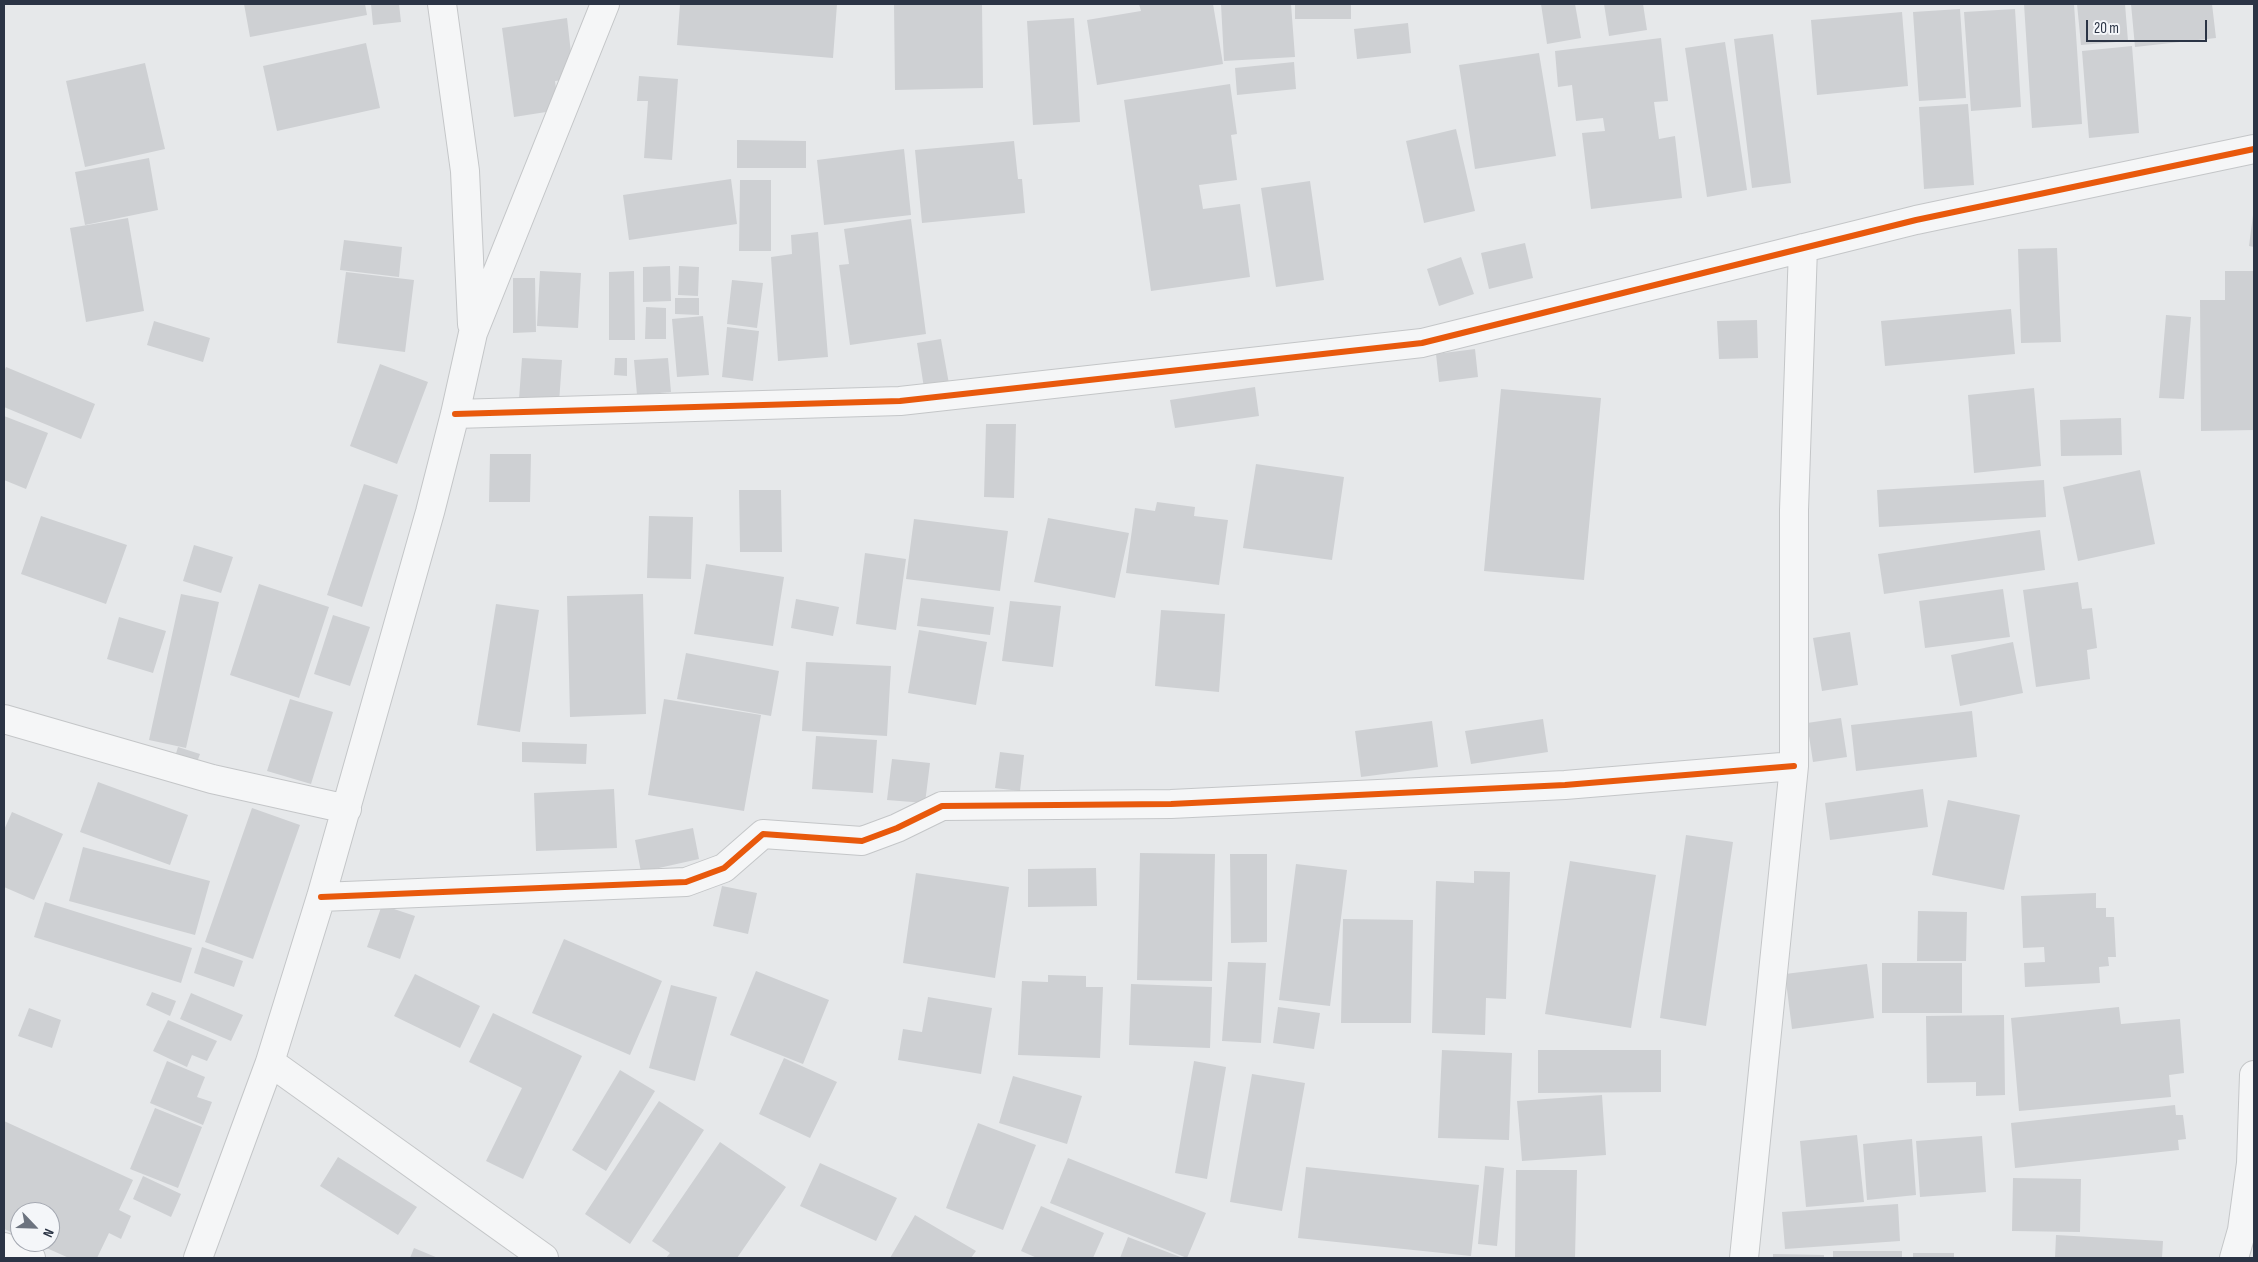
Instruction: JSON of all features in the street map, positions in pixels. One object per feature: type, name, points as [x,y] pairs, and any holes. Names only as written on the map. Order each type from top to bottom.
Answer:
[{"type":"street","points":[[442,4],[466,171],[473,333]]},
{"type":"street","points":[[198,1258],[270,1062],[321,897],[347,809],[455,414],[473,333],[605,4]]},
{"type":"street","points":[[455,414],[900,401],[1422,343],[1916,220],[2254,149]]},
{"type":"street","points":[[1744,1258],[1794,766],[1794,510],[1803,248]]},
{"type":"street","points":[[4,719],[212,779],[347,809]]},
{"type":"street","points":[[321,897],[686,882],[724,868],[763,834],[862,840],[897,828],[942,806],[1201,802],[1565,785],[1794,766]]},
{"type":"street","points":[[270,1062],[544,1258]]},
{"type":"street","points":[[2234,1258],[2243,1221],[2251,1162],[2254,1075]]},
{"type":"street","points":[[4,1248],[31,1258]]},
{"type":"building","points":[[244,4],[365,4],[367,15],[250,37]]},
{"type":"building","points":[[371,4],[399,4],[401,22],[373,25]]},
{"type":"building","points":[[680,4],[837,4],[833,58],[677,45]]},
{"type":"building","points":[[894,4],[982,4],[983,88],[895,90]]},
{"type":"building","points":[[1139,4],[1213,4],[1223,64],[1097,85],[1087,20],[1141,11]]},
{"type":"building","points":[[1221,4],[1291,4],[1295,57],[1224,61]]},
{"type":"building","points":[[1295,4],[1351,4],[1351,19],[1295,19]]},
{"type":"building","points":[[1541,4],[1575,4],[1581,38],[1547,44]]},
{"type":"building","points":[[1604,4],[1643,4],[1647,30],[1609,36]]},
{"type":"building","points":[[2024,4],[2074,4],[2082,124],[2032,128]]},
{"type":"building","points":[[2077,4],[2125,4],[2128,41],[2081,45]]},
{"type":"building","points":[[2131,4],[2212,4],[2216,38],[2135,47]]},
{"type":"building","points":[[1960,9],[1966,98],[1919,101],[1913,12]]},
{"type":"building","points":[[2015,9],[2021,107],[1971,111],[1964,12]]},
{"type":"building","points":[[1902,12],[1908,86],[1817,95],[1811,20]]},
{"type":"building","points":[[567,18],[574,79],[555,81],[559,110],[514,117],[502,28]]},
{"type":"building","points":[[1074,18],[1080,122],[1033,125],[1027,21]]},
{"type":"building","points":[[1408,23],[1411,53],[1357,59],[1354,29]]},
{"type":"building","points":[[1773,34],[1791,183],[1752,188],[1734,39]]},
{"type":"building","points":[[1661,38],[1668,101],[1654,102],[1659,139],[1675,136],[1682,198],[1591,209],[1582,133],[1605,131],[1603,118],[1576,121],[1572,85],[1558,87],[1555,51]]},
{"type":"building","points":[[1725,42],[1747,190],[1707,197],[1685,48]]},
{"type":"building","points":[[366,43],[380,108],[277,131],[263,66]]},
{"type":"building","points":[[2132,46],[2139,133],[2089,138],[2082,51]]},
{"type":"building","points":[[1539,53],[1556,156],[1475,169],[1459,65]]},
{"type":"building","points":[[1294,62],[1296,89],[1237,95],[1235,68]]},
{"type":"building","points":[[145,63],[165,149],[85,167],[66,81]]},
{"type":"building","points":[[639,76],[678,79],[672,160],[644,158],[648,101],[637,101]]},
{"type":"building","points":[[1230,84],[1237,134],[1231,135],[1237,180],[1199,185],[1203,209],[1240,204],[1250,277],[1151,291],[1124,100]]},
{"type":"building","points":[[1968,104],[1974,185],[1924,189],[1919,107]]},
{"type":"building","points":[[1456,129],[1475,211],[1424,223],[1406,141]]},
{"type":"building","points":[[737,140],[806,141],[806,168],[737,168]]},
{"type":"building","points":[[1014,141],[1018,179],[1022,179],[1025,213],[922,223],[915,150]]},
{"type":"building","points":[[904,149],[911,215],[824,225],[817,160]]},
{"type":"building","points":[[149,158],[158,210],[85,225],[75,172]]},
{"type":"building","points":[[731,179],[737,224],[629,240],[623,195]]},
{"type":"building","points":[[740,180],[771,180],[771,251],[739,251]]},
{"type":"building","points":[[1310,181],[1324,280],[1276,287],[1261,188]]},
{"type":"building","points":[[2254,215],[2254,247],[2249,246]]},
{"type":"building","points":[[128,218],[144,311],[86,322],[70,228]]},
{"type":"building","points":[[911,219],[926,334],[850,345],[839,265],[849,264],[844,229]]},
{"type":"building","points":[[818,232],[828,357],[778,361],[771,257],[792,254],[791,235]]},
{"type":"building","points":[[344,240],[402,247],[399,277],[340,270]]},
{"type":"building","points":[[1525,243],[1533,278],[1489,289],[1481,253]]},
{"type":"building","points":[[2057,248],[2061,342],[2021,343],[2018,249]]},
{"type":"building","points":[[1461,257],[1474,294],[1439,306],[1427,269]]},
{"type":"building","points":[[670,266],[671,301],[643,302],[643,267]]},
{"type":"building","points":[[679,266],[699,267],[698,296],[678,295]]},
{"type":"building","points":[[540,271],[581,273],[578,328],[537,326]]},
{"type":"building","points":[[634,271],[635,340],[609,340],[609,272]]},
{"type":"building","points":[[2225,271],[2254,271],[2254,430],[2201,431],[2200,300],[2225,300]]},
{"type":"building","points":[[346,272],[414,280],[405,352],[337,343]]},
{"type":"building","points":[[513,278],[535,278],[536,332],[513,333]]},
{"type":"building","points":[[732,280],[763,283],[757,328],[727,324]]},
{"type":"building","points":[[675,298],[699,298],[699,315],[675,314]]},
{"type":"building","points":[[646,307],[666,308],[666,339],[645,339]]},
{"type":"building","points":[[2011,309],[2015,354],[1885,366],[1881,321]]},
{"type":"building","points":[[2166,315],[2191,317],[2184,399],[2159,398]]},
{"type":"building","points":[[703,316],[709,375],[677,377],[672,319]]},
{"type":"building","points":[[1757,320],[1758,358],[1719,359],[1717,321]]},
{"type":"building","points":[[154,321],[210,338],[203,362],[147,345]]},
{"type":"building","points":[[727,327],[759,331],[753,381],[722,377]]},
{"type":"building","points":[[941,339],[949,384],[924,388],[917,343]]},
{"type":"building","points":[[1475,349],[1478,377],[1439,382],[1436,354]]},
{"type":"building","points":[[522,358],[562,360],[559,403],[519,399]]},
{"type":"building","points":[[615,358],[627,358],[627,376],[614,375]]},
{"type":"building","points":[[668,358],[671,392],[637,395],[634,360]]},
{"type":"building","points":[[380,364],[428,382],[397,464],[350,446]]},
{"type":"building","points":[[6,367],[95,404],[81,439],[4,407],[4,372]]},
{"type":"building","points":[[1255,387],[1259,416],[1175,428],[1170,400]]},
{"type":"building","points":[[2034,388],[2041,466],[1974,473],[1968,395]]},
{"type":"building","points":[[1501,389],[1601,398],[1584,580],[1484,571]]},
{"type":"building","points":[[4,416],[48,433],[26,489],[4,480]]},
{"type":"building","points":[[2121,418],[2122,455],[2061,456],[2060,420]]},
{"type":"building","points":[[986,424],[1016,424],[1014,498],[984,497]]},
{"type":"building","points":[[490,454],[531,454],[530,502],[489,502]]},
{"type":"building","points":[[1256,464],[1344,477],[1332,560],[1243,548]]},
{"type":"building","points":[[2140,470],[2155,544],[2078,561],[2063,487]]},
{"type":"building","points":[[2044,480],[2046,517],[1879,527],[1877,490]]},
{"type":"building","points":[[364,484],[398,495],[362,607],[327,595]]},
{"type":"building","points":[[739,490],[781,490],[782,552],[740,552]]},
{"type":"building","points":[[1157,502],[1195,507],[1194,516],[1228,520],[1219,585],[1126,573],[1135,508],[1155,511]]},
{"type":"building","points":[[41,516],[127,545],[106,604],[21,574]]},
{"type":"building","points":[[649,516],[693,517],[691,579],[647,578]]},
{"type":"building","points":[[1048,518],[1129,533],[1115,598],[1034,582]]},
{"type":"building","points":[[914,519],[1008,531],[1000,591],[906,579]]},
{"type":"building","points":[[2040,530],[2045,570],[1884,594],[1878,554]]},
{"type":"building","points":[[194,545],[233,557],[221,593],[183,581]]},
{"type":"building","points":[[865,553],[906,559],[896,630],[856,624]]},
{"type":"building","points":[[706,564],[784,577],[773,646],[694,634]]},
{"type":"building","points":[[2078,582],[2082,609],[2092,608],[2097,648],[2087,650],[2090,679],[2036,687],[2023,590]]},
{"type":"building","points":[[259,584],[329,607],[299,698],[230,675]]},
{"type":"building","points":[[2003,589],[2010,637],[1925,648],[1919,601]]},
{"type":"building","points":[[181,594],[219,602],[186,748],[149,740]]},
{"type":"building","points":[[643,594],[646,714],[570,717],[567,596]]},
{"type":"building","points":[[921,598],[994,607],[990,635],[917,626]]},
{"type":"building","points":[[796,599],[839,607],[833,636],[791,628]]},
{"type":"building","points":[[1010,601],[1061,606],[1053,667],[1002,661]]},
{"type":"building","points":[[496,604],[539,610],[520,732],[477,725]]},
{"type":"building","points":[[1161,610],[1225,614],[1219,692],[1155,686]]},
{"type":"building","points":[[333,615],[370,627],[350,686],[314,674]]},
{"type":"building","points":[[119,617],[166,631],[153,673],[107,659]]},
{"type":"building","points":[[919,630],[987,642],[976,705],[908,693]]},
{"type":"building","points":[[1850,632],[1858,685],[1822,691],[1813,638]]},
{"type":"building","points":[[2013,642],[2023,693],[1960,706],[1951,655]]},
{"type":"building","points":[[686,653],[779,671],[771,716],[677,699]]},
{"type":"building","points":[[806,662],[891,666],[887,736],[802,731]]},
{"type":"building","points":[[290,699],[333,712],[311,784],[267,771]]},
{"type":"building","points":[[664,699],[761,715],[744,811],[648,795]]},
{"type":"building","points":[[1972,711],[1977,757],[1856,771],[1851,725]]},
{"type":"building","points":[[1841,718],[1847,757],[1813,762],[1807,723]]},
{"type":"building","points":[[1543,719],[1548,752],[1471,764],[1465,731]]},
{"type":"building","points":[[1432,721],[1438,767],[1361,777],[1355,731]]},
{"type":"building","points":[[816,736],[877,740],[873,793],[812,789]]},
{"type":"building","points":[[522,742],[587,744],[586,764],[522,762]]},
{"type":"building","points":[[178,747],[200,754],[194,770],[173,763]]},
{"type":"building","points":[[1000,752],[1024,755],[1020,791],[995,788]]},
{"type":"building","points":[[892,759],[930,763],[925,803],[887,800]]},
{"type":"building","points":[[98,782],[188,815],[170,865],[80,832]]},
{"type":"building","points":[[614,789],[617,848],[536,851],[534,793]]},
{"type":"building","points":[[1923,789],[1928,827],[1830,840],[1825,803]]},
{"type":"building","points":[[1948,800],[2020,815],[2004,890],[1932,875]]},
{"type":"building","points":[[252,808],[300,825],[253,959],[205,942]]},
{"type":"building","points":[[12,812],[63,834],[34,900],[4,887],[4,830]]},
{"type":"building","points":[[693,828],[699,859],[641,872],[635,840]]},
{"type":"building","points":[[1686,835],[1733,842],[1706,1026],[1660,1018]]},
{"type":"building","points":[[83,847],[210,881],[195,935],[69,901]]},
{"type":"building","points":[[1140,853],[1215,854],[1212,981],[1137,980]]},
{"type":"building","points":[[1230,854],[1267,854],[1267,942],[1231,943]]},
{"type":"building","points":[[1570,861],[1656,875],[1631,1028],[1545,1014]]},
{"type":"building","points":[[1296,864],[1347,870],[1330,1006],[1279,1000]]},
{"type":"building","points":[[1096,868],[1097,906],[1028,907],[1028,869]]},
{"type":"building","points":[[1474,871],[1510,872],[1506,999],[1486,998],[1485,1035],[1432,1033],[1436,881],[1474,883]]},
{"type":"building","points":[[916,873],[1009,887],[995,978],[903,963]]},
{"type":"building","points":[[722,886],[757,893],[748,934],[713,926]]},
{"type":"building","points":[[2096,893],[2096,908],[2106,908],[2106,917],[2114,917],[2116,957],[2108,957],[2109,966],[2099,967],[2100,983],[2025,987],[2024,963],[2045,962],[2044,947],[2023,948],[2021,896]]},
{"type":"building","points":[[45,902],[192,948],[181,983],[34,937]]},
{"type":"building","points":[[382,905],[415,916],[400,959],[367,947]]},
{"type":"building","points":[[1918,911],[1967,912],[1966,961],[1917,961]]},
{"type":"building","points":[[1343,919],[1413,920],[1411,1023],[1341,1023]]},
{"type":"building","points":[[564,939],[662,981],[630,1055],[532,1013]]},
{"type":"building","points":[[202,947],[243,961],[234,987],[194,973]]},
{"type":"building","points":[[1228,962],[1266,963],[1261,1043],[1222,1041]]},
{"type":"building","points":[[1882,963],[1962,963],[1962,1013],[1882,1013]]},
{"type":"building","points":[[1867,964],[1874,1018],[1792,1029],[1785,974]]},
{"type":"building","points":[[756,971],[829,1000],[803,1064],[730,1035]]},
{"type":"building","points":[[415,974],[480,1006],[460,1048],[394,1016]]},
{"type":"building","points":[[1048,975],[1086,976],[1086,987],[1103,987],[1100,1058],[1018,1055],[1022,981],[1048,982]]},
{"type":"building","points":[[1131,984],[1212,987],[1210,1048],[1129,1045]]},
{"type":"building","points":[[671,985],[717,997],[695,1081],[649,1068]]},
{"type":"building","points":[[152,992],[176,1001],[170,1016],[146,1005]]},
{"type":"building","points":[[191,993],[243,1015],[231,1041],[180,1019]]},
{"type":"building","points":[[928,997],[992,1008],[981,1074],[898,1060],[903,1029],[922,1032]]},
{"type":"building","points":[[1278,1007],[1320,1013],[1314,1049],[1273,1043]]},
{"type":"building","points":[[2119,1007],[2121,1024],[2180,1019],[2184,1073],[2169,1075],[2171,1097],[2019,1111],[2011,1018]]},
{"type":"building","points":[[29,1008],[61,1020],[52,1048],[18,1036]]},
{"type":"building","points":[[493,1013],[582,1056],[523,1179],[486,1161],[522,1088],[469,1062]]},
{"type":"building","points":[[2004,1015],[2005,1095],[1976,1096],[1976,1082],[1927,1083],[1926,1016]]},
{"type":"building","points":[[168,1020],[217,1041],[207,1061],[192,1055],[187,1067],[153,1051]]},
{"type":"building","points":[[1442,1050],[1512,1053],[1509,1140],[1438,1138]]},
{"type":"building","points":[[1538,1050],[1661,1050],[1661,1092],[1538,1093]]},
{"type":"building","points":[[784,1058],[837,1082],[810,1138],[759,1114]]},
{"type":"building","points":[[167,1061],[205,1077],[197,1097],[212,1102],[203,1125],[150,1103]]},
{"type":"building","points":[[1194,1061],[1226,1067],[1207,1179],[1175,1173]]},
{"type":"building","points":[[620,1070],[655,1091],[606,1171],[572,1150]]},
{"type":"building","points":[[1252,1074],[1305,1083],[1282,1211],[1230,1202]]},
{"type":"building","points":[[1013,1076],[1082,1096],[1067,1144],[999,1123]]},
{"type":"building","points":[[1602,1095],[1606,1155],[1522,1161],[1517,1101]]},
{"type":"building","points":[[659,1101],[704,1130],[630,1244],[585,1214]]},
{"type":"building","points":[[2175,1105],[2176,1115],[2183,1115],[2186,1139],[2178,1140],[2179,1150],[2015,1168],[2011,1123]]},
{"type":"building","points":[[155,1108],[202,1127],[178,1188],[130,1169]]},
{"type":"building","points":[[4,1121],[133,1180],[119,1210],[131,1216],[121,1239],[109,1233],[97,1258],[69,1258],[56,1252],[60,1252],[60,1202],[10,1202],[10,1232],[4,1229]]},
{"type":"building","points":[[978,1123],[1036,1145],[1003,1230],[946,1208]]},
{"type":"building","points":[[1857,1135],[1864,1202],[1806,1207],[1800,1141]]},
{"type":"building","points":[[1982,1136],[1986,1192],[1920,1197],[1916,1141]]},
{"type":"building","points":[[1912,1139],[1916,1195],[1867,1200],[1863,1144]]},
{"type":"building","points":[[720,1142],[786,1187],[737,1258],[666,1258],[670,1253],[652,1241]]},
{"type":"building","points":[[338,1157],[417,1207],[398,1235],[320,1186]]},
{"type":"building","points":[[1068,1158],[1206,1213],[1187,1258],[1050,1203]]},
{"type":"building","points":[[820,1163],[897,1198],[876,1241],[800,1206]]},
{"type":"building","points":[[1485,1166],[1504,1168],[1497,1246],[1478,1244]]},
{"type":"building","points":[[1306,1167],[1479,1185],[1471,1256],[1298,1238]]},
{"type":"building","points":[[1516,1170],[1577,1170],[1575,1258],[1515,1257]]},
{"type":"building","points":[[143,1176],[181,1194],[171,1217],[133,1199]]},
{"type":"building","points":[[2013,1178],[2081,1179],[2080,1232],[2012,1231]]},
{"type":"building","points":[[1898,1204],[1900,1241],[1785,1249],[1782,1212]]},
{"type":"building","points":[[1041,1206],[1104,1233],[1093,1258],[1037,1258],[1021,1251]]},
{"type":"building","points":[[915,1215],[976,1251],[971,1258],[890,1258]]},
{"type":"building","points":[[2056,1235],[2163,1241],[2162,1258],[2055,1258]]},
{"type":"building","points":[[1128,1237],[1183,1258],[1120,1258]]},
{"type":"building","points":[[414,1248],[438,1258],[410,1258]]},
{"type":"building","points":[[1833,1251],[1902,1251],[1902,1258],[1833,1258]]},
{"type":"building","points":[[1913,1253],[1954,1253],[1954,1258],[1913,1258]]},
{"type":"building","points":[[1773,1254],[1824,1255],[1824,1258],[1773,1258]]},
{"type":"cycle path","points":[[455,414],[900,401],[1422,343],[1916,220],[2254,149]]},
{"type":"cycle path","points":[[321,897],[686,882],[724,868],[763,834],[862,841],[897,828],[942,806],[1171,804],[1565,785],[1794,766]]}]
